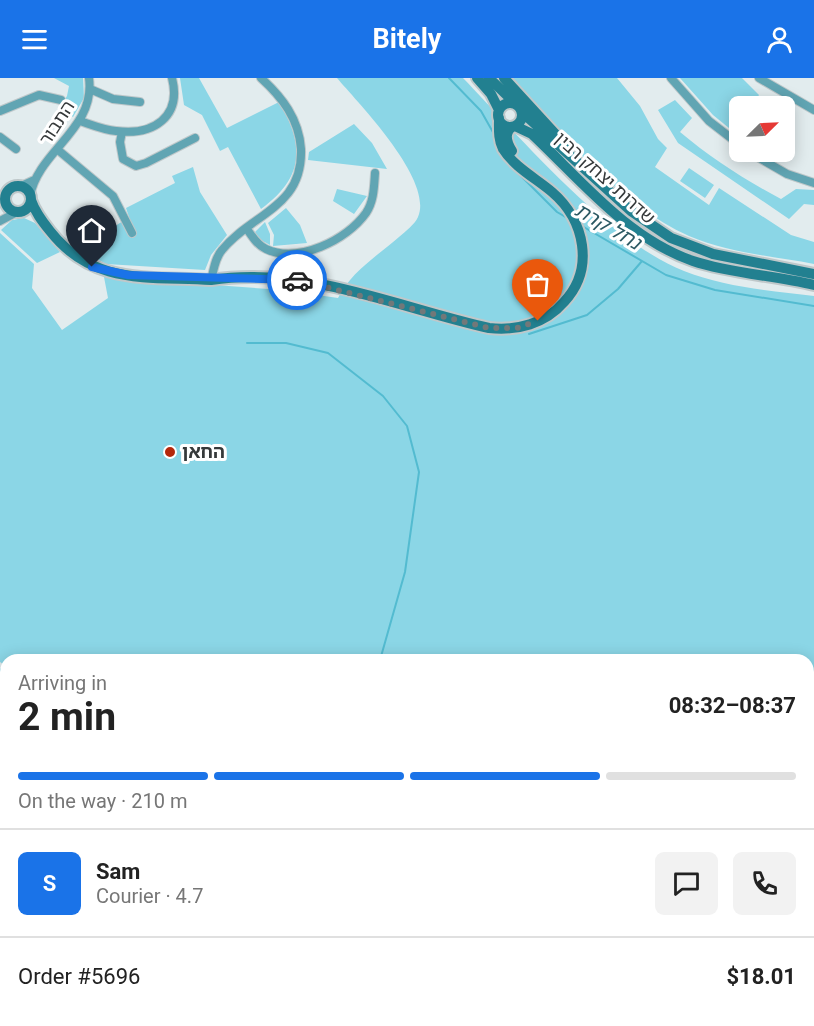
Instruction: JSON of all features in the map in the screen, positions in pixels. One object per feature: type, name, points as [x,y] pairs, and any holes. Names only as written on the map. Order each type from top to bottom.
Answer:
[{"type":"street","name":"התבור","points":[[30,198],[35,179],[80,121],[88,104],[89,78]]},
{"type":"street","points":[[80,121],[122,132],[151,127],[169,114],[175,95],[172,78]]},
{"type":"street","points":[[211,280],[221,251],[285,197],[300,170],[300,137],[295,122],[286,104],[261,78]]},
{"type":"street","points":[[477,78],[491,94],[503,124],[513,126]]},
{"type":"street","name":"שדרות יצחק רבין","points":[[489,78],[519,109],[644,222],[682,244],[713,254],[814,274]]},
{"type":"street","points":[[504,78],[547,121],[601,185]]},
{"type":"street","points":[[671,78],[709,121],[729,136]]},
{"type":"street","points":[[759,78],[814,110]]},
{"type":"street","points":[[90,89],[113,99],[140,102]]},
{"type":"street","points":[[0,111],[39,95],[61,100]]},
{"type":"street","points":[[0,185],[27,190],[43,222],[64,249],[92,267],[128,275],[305,287],[496,335],[523,333],[549,323],[571,305],[585,282],[589,258],[587,240],[578,216],[568,200],[509,147],[507,132],[521,121],[519,109],[508,103],[499,114],[499,140],[504,149],[562,201],[574,219],[582,240],[582,264],[576,285],[562,304],[546,318],[517,328],[489,328],[309,282],[225,277],[211,280]]},
{"type":"street","name":"שדרות יצחק רבין","points":[[513,126],[532,134],[624,221],[665,249],[710,266],[814,285]]},
{"type":"street","points":[[122,132],[120,142],[123,159],[136,166],[195,138]]},
{"type":"street","points":[[0,137],[16,149]]},
{"type":"street","points":[[57,150],[113,196],[132,233]]},
{"type":"street","points":[[766,162],[787,174],[814,183]]},
{"type":"street","points":[[247,229],[258,244],[274,252],[304,252],[323,246],[343,234],[365,214],[372,202],[375,173]]},
{"type":"street","name":"התבור","points":[[17,187],[35,179]]},
{"type":"street","points":[[0,220],[7,193],[17,187]]},
{"type":"street","points":[[0,220],[20,211],[30,198]]},
{"type":"street","points":[[4,201],[43,222]]},
{"type":"shaded area","points":[[54,78],[83,78],[84,98],[73,117],[60,107],[67,96],[69,86]]},
{"type":"shaded area","points":[[180,78],[199,78],[227,128],[279,102],[293,133],[296,161],[285,186],[261,209],[228,147],[220,151],[202,115],[184,105]]},
{"type":"shaded area","points":[[337,78],[463,78],[567,186],[596,213],[655,257],[684,271],[715,281],[748,288],[814,296],[814,654],[0,654],[0,233],[34,264],[32,288],[62,330],[108,298],[104,277],[283,290],[338,298],[357,272],[404,233],[418,217],[420,201],[415,183],[392,143]]},
{"type":"shaded area","points":[[508,78],[617,78],[640,106],[658,139],[667,148],[655,167],[709,205],[719,188],[791,235],[814,242],[814,264],[704,242],[663,223],[615,187],[592,166]]},
{"type":"shaded area","points":[[680,78],[742,78],[759,95],[729,96],[729,128],[713,115]]},
{"type":"shaded area","points":[[675,100],[692,118],[680,132],[704,151],[781,199],[796,189],[814,190],[814,205],[804,204],[789,219],[678,143],[658,110]]},
{"type":"shaded area","points":[[354,124],[372,143],[387,169],[308,160],[309,152]]},
{"type":"shaded area","points":[[193,167],[200,192],[227,235],[211,255],[205,270],[106,264],[80,249],[129,217],[126,208],[175,183],[172,176]]},
{"type":"shaded area","points":[[689,168],[714,185],[705,198],[680,181]]},
{"type":"shaded area","points":[[337,189],[367,196],[354,214],[333,201]]},
{"type":"shaded area","points":[[286,208],[300,225],[307,243],[273,246],[274,235],[268,223]]},
{"type":"shaded area","points":[[24,218],[35,223],[60,252],[37,263],[1,230],[12,220]]},
{"type":"shaded area","points":[[265,222],[270,234],[270,245],[259,239],[255,232]]},
{"type":"waterway","name":"נחל קרת","points":[[449,78],[481,111],[494,134]]},
{"type":"waterway","name":"נחל קרת","points":[[497,148],[503,158]]},
{"type":"waterway","name":"נחל קרת","points":[[516,171],[557,212],[569,219]]},
{"type":"waterway","name":"נחל קרת","points":[[582,226],[666,275],[715,290],[814,306]]},
{"type":"waterway","points":[[529,334],[587,315],[618,289],[642,261]]},
{"type":"waterway","points":[[247,343],[286,343],[328,353],[383,396],[407,426],[419,472],[405,572],[382,654]]},
{"type":"way so far","points":[[297,280],[489,328],[517,328],[538,321]]},
{"type":"place","name":"החאן","points":[[170,452]]},
{"type":"route","points":[[92,267],[128,275],[211,280],[225,277],[297,280]]}]
